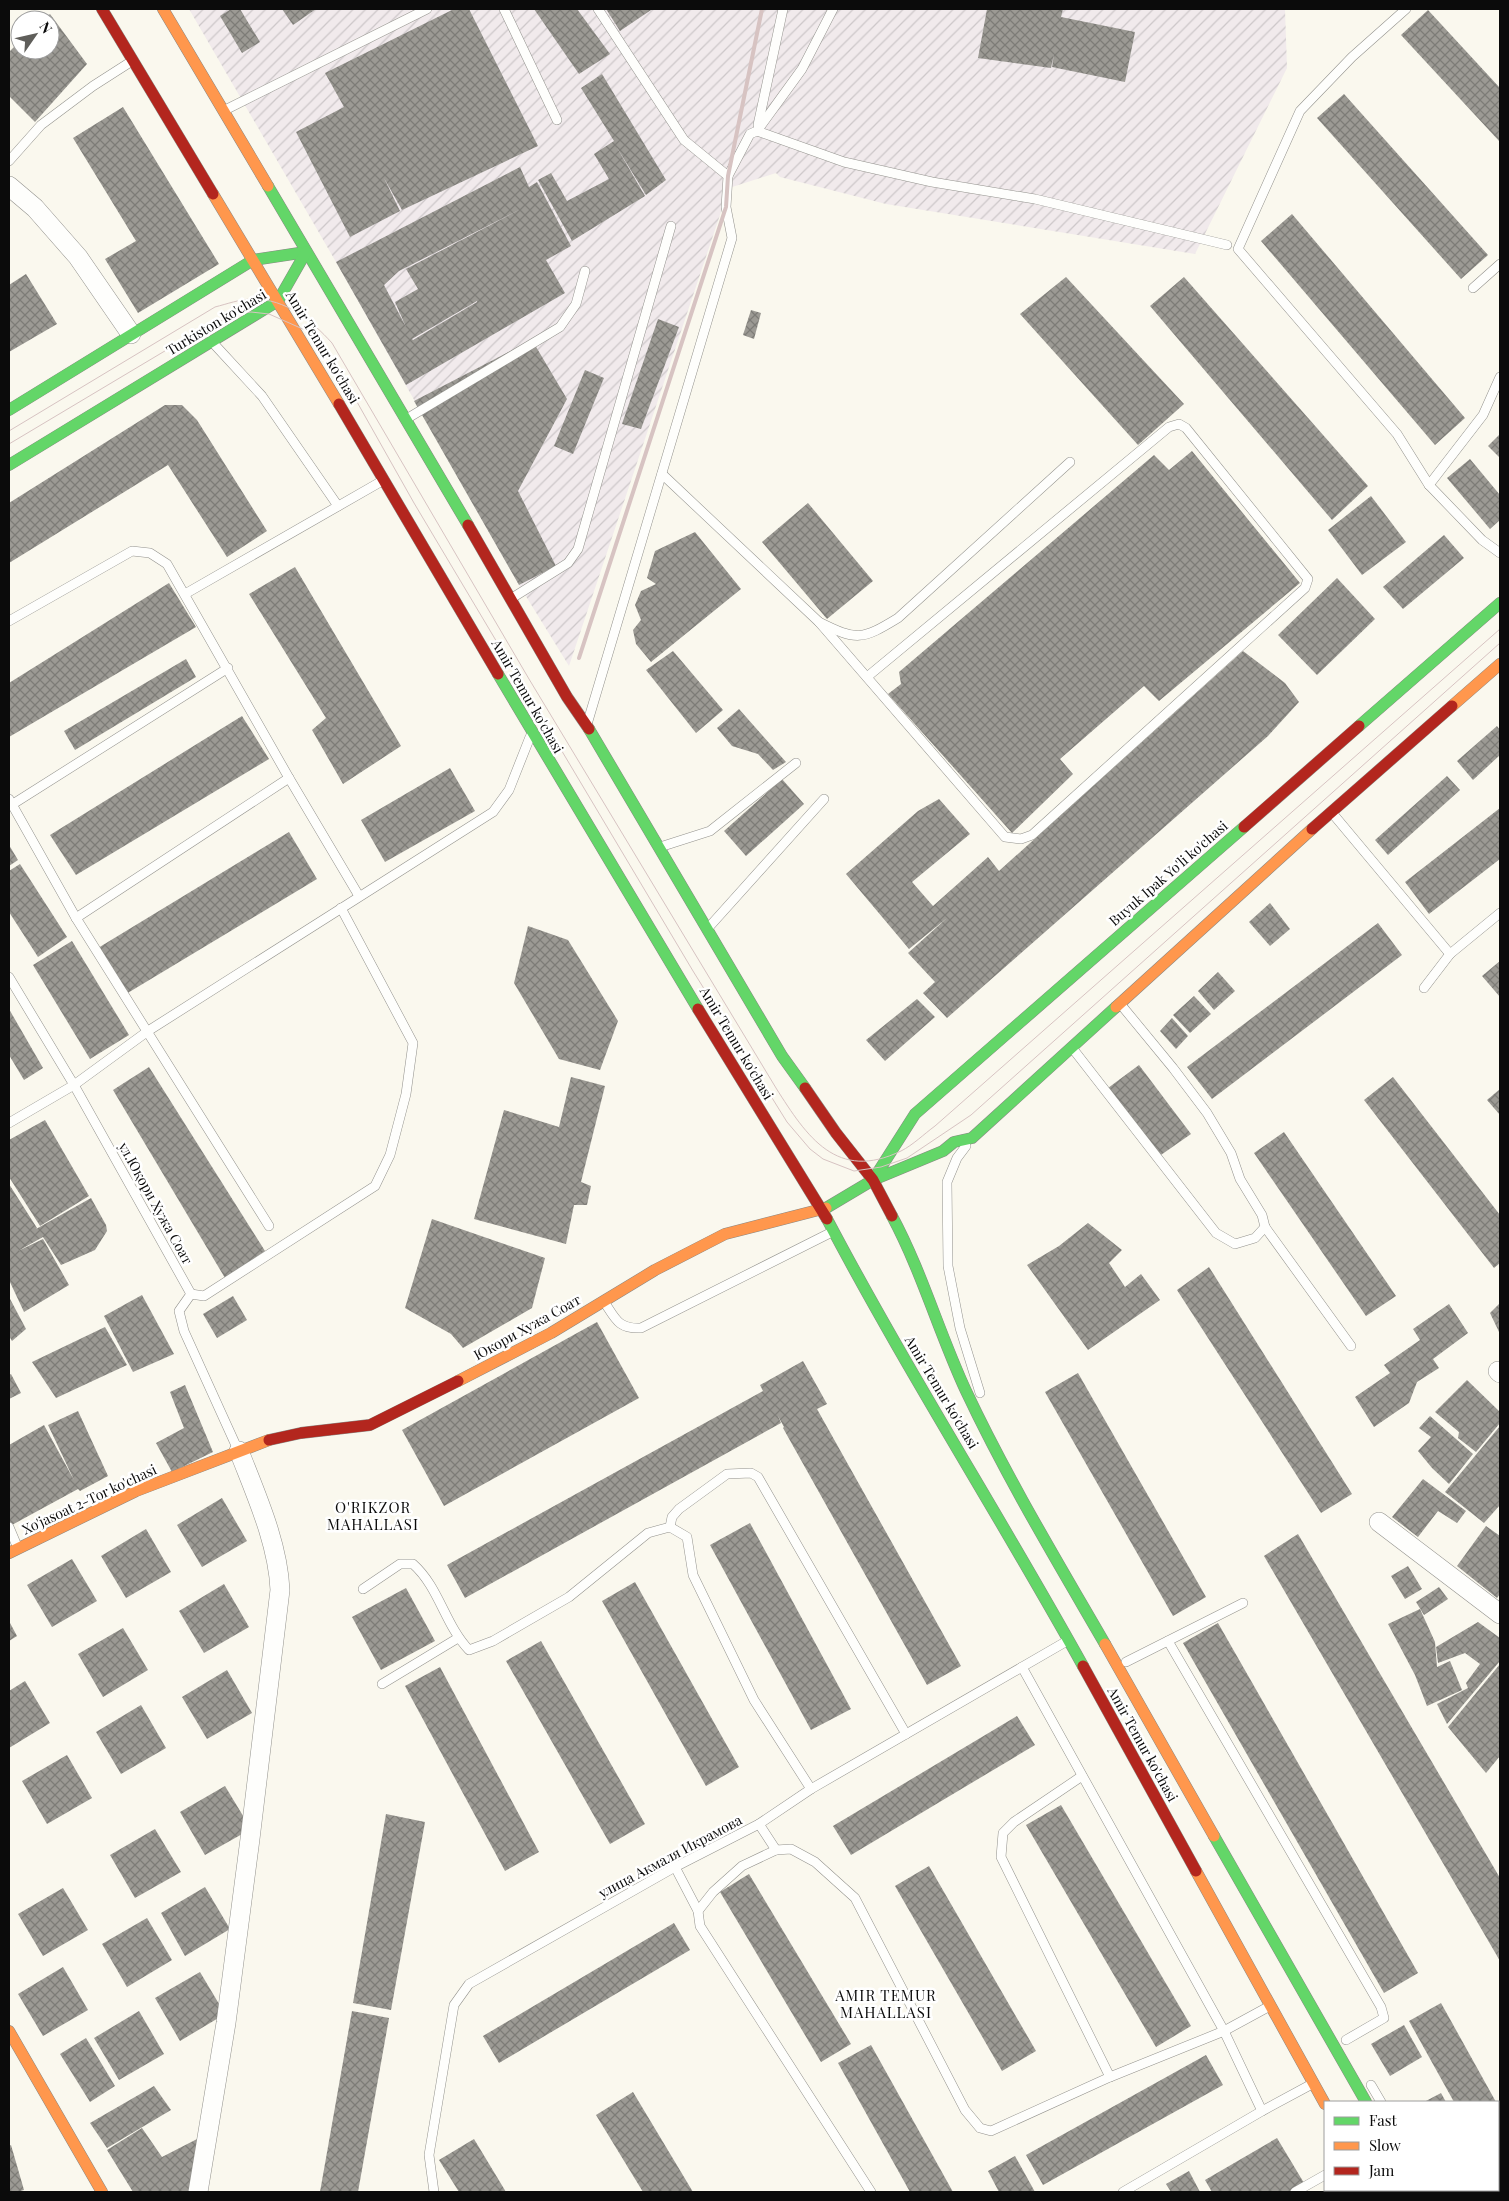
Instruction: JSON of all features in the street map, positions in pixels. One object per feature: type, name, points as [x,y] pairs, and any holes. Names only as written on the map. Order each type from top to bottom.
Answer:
[{"type":"main road","name":"Amir Temur ko'chasi","points":[[102,9],[254,260],[644,921],[822,1210],[832,1232],[872,1304],[1069,1640],[1324,2102]]},
{"type":"main road","name":"Amir Temur ko'chasi","points":[[163,9],[225,110],[306,252],[512,598],[567,697],[587,726],[782,1056],[836,1133],[873,1180],[908,1246],[965,1388],[1007,1473],[1365,2101]]},
{"type":"main road","points":[[9,410],[254,260],[306,252]]},
{"type":"main road","name":"Turkiston ko'chasi","points":[[9,466],[278,301],[306,252]]},
{"type":"main road","name":"Buyuk Ipak Yo'li ko'chasi","points":[[873,1180],[915,1114],[1500,603]]},
{"type":"main road","name":"Buyuk Ipak Yo'li ko'chasi","points":[[822,1210],[873,1180],[943,1152],[954,1142],[972,1138],[1331,812],[1500,664]]},
{"type":"main road","name":"Юкори Хужа Соат","points":[[239,1451],[265,1441],[301,1433],[370,1424],[416,1403],[551,1333],[656,1270],[725,1234],[822,1210]]},
{"type":"main road","name":"Xo'jasoat 2-Tor ko'chasi","points":[[14,1551],[136,1491],[239,1451]]},
{"type":"main road","points":[[9,2031],[102,2192]]},
{"type":"street","points":[[9,186],[35,208],[78,257],[131,334]]},
{"type":"street","points":[[198,2192],[227,2014],[280,1590],[279,1571],[270,1537],[239,1451]]},
{"type":"street","points":[[1379,1522],[1500,1614]]},
{"type":"lane","points":[[225,110],[427,9]]},
{"type":"lane","points":[[504,9],[557,120]]},
{"type":"lane","points":[[598,9],[684,140],[728,176]]},
{"type":"lane","points":[[757,131],[783,9]]},
{"type":"lane","points":[[587,726],[732,238],[726,207],[728,176],[750,134],[757,131],[802,69],[833,9]]},
{"type":"lane","points":[[1406,9],[1352,57],[1300,111],[1238,249],[1397,434],[1429,485],[1482,540],[1500,553]]},
{"type":"lane","points":[[9,161],[41,125],[93,86],[133,61]]},
{"type":"lane","points":[[757,131],[844,162],[932,182],[1035,199],[1227,245]]},
{"type":"lane","points":[[512,598],[568,563],[578,549],[671,226]]},
{"type":"lane","points":[[1473,288],[1500,264]]},
{"type":"lane","points":[[405,420],[560,327],[576,304],[585,271]]},
{"type":"lane","points":[[212,341],[262,396],[338,506]]},
{"type":"lane","points":[[1429,485],[1483,415],[1500,377]]},
{"type":"lane","points":[[662,474],[819,622],[1005,837],[1021,839],[1032,835],[1305,588],[1308,579],[1186,428],[1178,424],[1169,427],[867,677]]},
{"type":"lane","points":[[819,622],[845,636],[871,634],[898,618],[1070,462]]},
{"type":"lane","points":[[185,594],[384,480]]},
{"type":"lane","points":[[9,621],[132,551],[150,553],[167,564],[289,778],[359,896]]},
{"type":"lane","points":[[228,668],[11,802],[76,918],[269,1226]]},
{"type":"lane","points":[[9,1123],[74,1085],[148,1031],[493,812],[509,790],[532,732]]},
{"type":"lane","points":[[658,847],[710,830],[796,763]]},
{"type":"lane","points":[[76,918],[289,778]]},
{"type":"lane","points":[[707,929],[824,799]]},
{"type":"lane","points":[[1331,812],[1450,954]]},
{"type":"lane","points":[[239,1451],[184,1330],[179,1311],[191,1294],[204,1296],[271,1251],[304,1233],[375,1186],[390,1156],[406,1094],[413,1043],[341,908]]},
{"type":"lane","points":[[1424,988],[1450,954],[1500,912]]},
{"type":"lane","name":"ул.Юқори Хужа Соат","points":[[9,977],[74,1085],[191,1294]]},
{"type":"lane","points":[[1119,1003],[1173,1068],[1207,1114],[1231,1153],[1240,1180],[1262,1215],[1265,1227],[1350,1346]]},
{"type":"lane","points":[[1071,1047],[1216,1233],[1235,1244],[1256,1238],[1265,1227]]},
{"type":"lane","points":[[972,1138],[957,1158],[947,1182],[948,1266],[960,1328],[988,1419],[1021,1477]]},
{"type":"lane","points":[[604,1302],[619,1324],[628,1329],[641,1328],[832,1232]]},
{"type":"lane","points":[[670,1527],[672,1518],[679,1509],[727,1474],[751,1472],[758,1477],[906,1734]]},
{"type":"lane","points":[[9,1527],[14,1551]]},
{"type":"lane","points":[[362,1589],[400,1564],[413,1564],[424,1573],[458,1638],[469,1650],[493,1641],[569,1597],[648,1533],[670,1527],[687,1538],[692,1575],[732,1656],[754,1700],[811,1789]]},
{"type":"lane","points":[[1126,1662],[1243,1603]]},
{"type":"lane","points":[[1102,1620],[1136,1679]]},
{"type":"lane","points":[[382,1684],[458,1638]]},
{"type":"lane","name":"улица Акмаля Икрамова","points":[[434,2192],[430,2155],[454,2005],[468,1984],[675,1867],[759,1824],[811,1789],[1069,1640]]},
{"type":"lane","points":[[1168,1642],[1381,2006],[1384,2018],[1348,2044],[1341,2032]]},
{"type":"lane","points":[[1022,1667],[1224,2031],[1262,2110]]},
{"type":"lane","points":[[1082,1776],[1014,1822],[1003,1833],[1001,1857],[1110,2077]]},
{"type":"lane","points":[[759,1824],[776,1850]]},
{"type":"lane","points":[[698,1911],[713,1892],[742,1866],[776,1850],[791,1849],[815,1862],[854,1898],[965,2110],[980,2128],[991,2131],[1110,2077],[1224,2031],[1271,2006]]},
{"type":"lane","points":[[675,1867],[698,1911],[700,1926],[871,2192]]},
{"type":"lane","points":[[1368,2079],[1380,2101]]},
{"type":"lane","points":[[1123,2192],[1262,2110],[1314,2083]]},
{"type":"lane","points":[[1295,2192],[1324,2176]]},
{"type":"shaded area","points":[[189,9],[1285,9],[1287,68],[1195,254],[886,204],[780,177],[776,173],[729,188],[569,666],[519,585],[336,262]]},
{"type":"building","points":[[231,9],[240,9],[260,42],[242,53],[220,16]]},
{"type":"building","points":[[282,9],[316,9],[293,25]]},
{"type":"building","points":[[454,9],[469,9],[538,146],[402,210],[384,178],[400,211],[350,237],[296,132],[344,107],[325,73]]},
{"type":"building","points":[[534,9],[577,9],[610,54],[579,74]]},
{"type":"building","points":[[606,9],[650,9],[651,10],[620,31]]},
{"type":"building","points":[[987,9],[1063,9],[1061,17],[1135,32],[1125,82],[1052,67],[1054,54],[1051,68],[978,58]]},
{"type":"building","points":[[1428,10],[1500,88],[1500,142],[1401,35]]},
{"type":"building","points":[[60,28],[87,64],[35,122],[9,96],[9,52],[10,60],[60,60]]},
{"type":"building","points":[[602,74],[666,180],[646,195],[616,146],[645,196],[572,241],[538,180],[551,173],[567,201],[609,179],[594,154],[614,141],[581,88]]},
{"type":"building","points":[[1344,94],[1488,255],[1461,279],[1317,118]]},
{"type":"building","points":[[123,107],[219,264],[138,313],[105,259],[136,241],[73,138]]},
{"type":"building","points":[[520,167],[529,187],[537,182],[571,246],[546,260],[565,293],[406,385],[336,262]],"holes":[[[521,209],[406,269],[418,289],[395,302],[406,327],[384,285],[399,271]],[[477,301],[413,340],[412,339]]]},
{"type":"building","points":[[1292,214],[1465,418],[1435,445],[1261,241]]},
{"type":"building","points":[[26,274],[57,324],[9,352],[9,285]]},
{"type":"building","points":[[1066,277],[1184,404],[1138,445],[1020,314]]},
{"type":"building","points":[[1184,277],[1368,486],[1332,520],[1150,306]]},
{"type":"building","points":[[751,310],[761,313],[754,339],[743,335]]},
{"type":"building","points":[[658,319],[679,327],[641,429],[622,424]]},
{"type":"building","points":[[532,340],[567,399],[518,491],[556,566],[519,585],[414,401]]},
{"type":"building","points":[[585,370],[604,378],[573,454],[554,446]]},
{"type":"building","points":[[165,405],[182,405],[197,420],[267,531],[227,557],[168,465],[9,563],[9,503]]},
{"type":"building","points":[[1500,434],[1500,458],[1488,446]]},
{"type":"building","points":[[1192,451],[1300,583],[1159,701],[1144,686],[1060,759],[1073,774],[1012,833],[888,694],[901,684],[899,672],[1154,455],[1169,470]]},
{"type":"building","points":[[1470,459],[1500,495],[1500,520],[1490,529],[1447,478]]},
{"type":"building","points":[[1371,496],[1406,542],[1362,575],[1328,530]]},
{"type":"building","points":[[808,503],[873,581],[827,619],[762,542]]},
{"type":"building","points":[[695,532],[741,589],[651,662],[636,644],[633,630],[641,620],[635,605],[641,591],[656,584],[647,578],[655,551]]},
{"type":"building","points":[[1444,535],[1464,558],[1403,609],[1383,587]]},
{"type":"building","points":[[295,567],[401,746],[343,784],[312,730],[326,718],[249,594]]},
{"type":"building","points":[[1337,578],[1375,619],[1317,675],[1278,635]]},
{"type":"building","points":[[169,583],[196,627],[9,737],[9,683]]},
{"type":"building","points":[[673,651],[723,710],[696,733],[646,670]]},
{"type":"building","points":[[1243,651],[1285,683],[1299,702],[1268,736],[947,1018],[923,993],[935,982],[908,953],[947,918],[909,949],[846,874],[918,811],[939,799],[970,834],[912,882],[933,906],[988,857],[999,871]]},
{"type":"building","points":[[186,659],[196,677],[75,750],[64,731]]},
{"type":"building","points":[[739,709],[786,762],[773,770],[758,754],[732,746],[717,728]]},
{"type":"building","points":[[242,716],[269,759],[76,875],[50,835]]},
{"type":"building","points":[[1497,726],[1500,730],[1500,755],[1473,780],[1457,761]]},
{"type":"building","points":[[450,768],[475,811],[385,862],[361,820]]},
{"type":"building","points":[[1447,776],[1460,790],[1388,855],[1375,840]]},
{"type":"building","points":[[782,779],[804,804],[746,856],[724,831]]},
{"type":"building","points":[[1500,808],[1500,859],[1429,914],[1405,882]]},
{"type":"building","points":[[289,832],[317,879],[126,994],[98,948]]},
{"type":"building","points":[[9,845],[18,860],[9,866]]},
{"type":"building","points":[[20,864],[67,937],[38,957],[9,912],[9,871]]},
{"type":"building","points":[[1270,903],[1290,929],[1270,946],[1249,922]]},
{"type":"building","points":[[1378,923],[1402,955],[1212,1099],[1187,1067]]},
{"type":"building","points":[[528,926],[568,940],[618,1021],[600,1070],[559,1059],[514,983]]},
{"type":"building","points":[[72,941],[129,1035],[90,1059],[33,965]]},
{"type":"building","points":[[1500,961],[1500,997],[1482,976]]},
{"type":"building","points":[[1218,972],[1235,991],[1214,1010],[1198,991]]},
{"type":"building","points":[[1194,996],[1211,1014],[1190,1033],[1173,1015]]},
{"type":"building","points":[[917,999],[935,1017],[885,1061],[866,1040]]},
{"type":"building","points":[[9,1009],[43,1068],[24,1080],[9,1055]]},
{"type":"building","points":[[1172,1018],[1188,1036],[1176,1049],[1160,1031]]},
{"type":"building","points":[[1139,1065],[1191,1134],[1158,1157],[1108,1088]]},
{"type":"building","points":[[149,1067],[265,1251],[225,1278],[113,1090]]},
{"type":"building","points":[[571,1077],[605,1086],[581,1182],[591,1186],[587,1205],[574,1205],[566,1244],[474,1219],[504,1110],[559,1127]]},
{"type":"building","points":[[1393,1077],[1500,1215],[1500,1263],[1494,1268],[1364,1100]]},
{"type":"building","points":[[1500,1089],[1500,1115],[1487,1100]]},
{"type":"building","points":[[45,1120],[89,1196],[40,1226],[9,1177],[9,1140]]},
{"type":"building","points":[[1284,1132],[1396,1296],[1366,1316],[1254,1153]]},
{"type":"building","points":[[9,1184],[36,1229],[91,1198],[106,1225],[107,1231],[95,1250],[61,1265],[43,1237],[18,1251],[43,1239],[69,1285],[24,1312],[9,1280]]},
{"type":"building","points":[[432,1219],[545,1258],[532,1308],[463,1348],[451,1334],[405,1308]]},
{"type":"building","points":[[1088,1223],[1122,1250],[1109,1263],[1125,1287],[1141,1274],[1160,1300],[1088,1350],[1027,1265],[1059,1246]]},
{"type":"building","points":[[1209,1267],[1352,1494],[1321,1513],[1177,1290]]},
{"type":"building","points":[[142,1295],[174,1354],[133,1372],[104,1316]]},
{"type":"building","points":[[233,1296],[247,1320],[217,1338],[203,1314]]},
{"type":"building","points":[[9,1297],[26,1329],[12,1341],[9,1336]]},
{"type":"building","points":[[1500,1303],[1500,1334],[1490,1313]]},
{"type":"building","points":[[1449,1304],[1468,1333],[1433,1359],[1439,1368],[1417,1382],[1409,1403],[1374,1427],[1355,1397],[1390,1373],[1384,1365],[1420,1340],[1413,1329]]},
{"type":"building","points":[[597,1322],[639,1398],[444,1506],[402,1430]]},
{"type":"building","points":[[105,1327],[127,1365],[56,1398],[32,1362]]},
{"type":"building","points":[[803,1361],[827,1404],[817,1409],[961,1666],[927,1685],[778,1416],[781,1423],[465,1598],[447,1565],[763,1391],[760,1385]]},
{"type":"building","points":[[1078,1373],[1206,1597],[1173,1616],[1045,1392]]},
{"type":"building","points":[[11,1374],[21,1393],[9,1399],[9,1375]]},
{"type":"building","points":[[1467,1380],[1500,1412],[1500,1423],[1476,1452],[1458,1438],[1459,1432],[1435,1412]]},
{"type":"building","points":[[185,1385],[213,1452],[172,1472],[156,1443],[184,1428],[170,1392]]},
{"type":"building","points":[[78,1411],[108,1476],[80,1491],[78,1489],[10,1526],[9,1445],[44,1425],[74,1480],[48,1425]]},
{"type":"building","points":[[1430,1416],[1473,1454],[1449,1484],[1418,1451],[1431,1437],[1419,1428]]},
{"type":"building","points":[[1500,1426],[1500,1505],[1484,1523],[1445,1492]]},
{"type":"building","points":[[1423,1479],[1466,1511],[1457,1523],[1438,1511],[1418,1537],[1392,1517]]},
{"type":"building","points":[[222,1498],[247,1541],[202,1567],[177,1525]]},
{"type":"building","points":[[750,1523],[851,1709],[811,1730],[710,1545]]},
{"type":"building","points":[[1486,1526],[1500,1536],[1500,1594],[1497,1598],[1457,1566]]},
{"type":"building","points":[[146,1529],[171,1572],[126,1598],[101,1556]]},
{"type":"building","points":[[1298,1534],[1500,1878],[1500,1961],[1264,1556]]},
{"type":"building","points":[[72,1559],[97,1601],[52,1627],[27,1585]]},
{"type":"building","points":[[1408,1566],[1422,1589],[1405,1599],[1391,1576]]},
{"type":"building","points":[[635,1582],[739,1767],[706,1786],[602,1601]]},
{"type":"building","points":[[224,1584],[249,1627],[204,1653],[179,1611]]},
{"type":"building","points":[[1439,1587],[1448,1599],[1424,1615],[1416,1602]]},
{"type":"building","points":[[406,1588],[435,1641],[381,1670],[352,1617]]},
{"type":"building","points":[[1420,1609],[1435,1642],[1437,1667],[1450,1661],[1462,1690],[1427,1706],[1415,1675],[1388,1624]]},
{"type":"building","points":[[9,1621],[17,1636],[9,1641]]},
{"type":"building","points":[[1478,1622],[1500,1638],[1500,1661],[1447,1724],[1437,1704],[1468,1688],[1466,1683],[1480,1664],[1465,1653],[1438,1663],[1436,1647]]},
{"type":"building","points":[[1218,1623],[1418,1973],[1384,1993],[1183,1643]]},
{"type":"building","points":[[123,1628],[148,1670],[103,1697],[78,1654]]},
{"type":"building","points":[[541,1641],[645,1824],[610,1844],[506,1661]]},
{"type":"building","points":[[1500,1664],[1500,1756],[1486,1773],[1448,1727]]},
{"type":"building","points":[[440,1667],[539,1852],[505,1871],[405,1686]]},
{"type":"building","points":[[227,1670],[252,1713],[207,1739],[182,1697]]},
{"type":"building","points":[[25,1681],[50,1723],[9,1748],[9,1691]]},
{"type":"building","points":[[141,1705],[166,1748],[121,1774],[96,1732]]},
{"type":"building","points":[[1017,1716],[1035,1745],[851,1855],[833,1826]]},
{"type":"building","points":[[67,1755],[92,1798],[47,1824],[22,1781]]},
{"type":"building","points":[[225,1786],[251,1829],[205,1855],[180,1812]]},
{"type":"building","points":[[1061,1805],[1191,2026],[1156,2047],[1026,1825]]},
{"type":"building","points":[[386,1814],[425,1822],[391,2010],[353,2003]]},
{"type":"building","points":[[155,1829],[181,1872],[135,1898],[110,1855]]},
{"type":"building","points":[[929,1866],[1036,2051],[1002,2071],[895,1886]]},
{"type":"building","points":[[749,1874],[851,2044],[821,2062],[720,1892]]},
{"type":"building","points":[[205,1887],[230,1929],[185,1956],[161,1913]]},
{"type":"building","points":[[63,1888],[88,1930],[43,1956],[18,1914]]},
{"type":"building","points":[[147,1918],[172,1960],[127,1987],[102,1944]]},
{"type":"building","points":[[674,1923],[690,1950],[499,2063],[483,2036]]},
{"type":"building","points":[[63,1967],[88,2010],[43,2036],[18,1994]]},
{"type":"building","points":[[200,1972],[225,2014],[180,2041],[155,1998]]},
{"type":"building","points":[[1441,2003],[1495,2101],[1453,2101],[1409,2021]]},
{"type":"building","points":[[139,2011],[164,2054],[119,2080],[94,2038]]},
{"type":"building","points":[[352,2011],[389,2018],[358,2192],[320,2192]]},
{"type":"building","points":[[1404,2025],[1422,2057],[1390,2076],[1371,2044]]},
{"type":"building","points":[[86,2038],[115,2086],[90,2102],[60,2054]]},
{"type":"building","points":[[871,2045],[953,2192],[910,2192],[838,2063]]},
{"type":"building","points":[[1206,2055],[1223,2085],[1043,2185],[1026,2155]]},
{"type":"building","points":[[154,2086],[171,2110],[107,2148],[90,2123]]},
{"type":"building","points":[[633,2092],[693,2192],[643,2192],[596,2115]]},
{"type":"building","points":[[1441,2093],[1445,2101],[1426,2101]]},
{"type":"building","points":[[1499,2108],[1500,2110],[1500,2187],[1499,2184]]},
{"type":"building","points":[[142,2128],[162,2157],[199,2138],[194,2192],[133,2192],[107,2150]]},
{"type":"building","points":[[1277,2138],[1304,2183],[1288,2192],[1212,2192],[1205,2180]]},
{"type":"building","points":[[474,2139],[506,2192],[459,2192],[439,2160]]},
{"type":"building","points":[[11,2145],[24,2190],[17,2192],[9,2192],[9,2146]]},
{"type":"building","points":[[1015,2156],[1035,2192],[999,2192],[988,2171]]},
{"type":"building","points":[[1189,2171],[1200,2192],[1171,2192],[1166,2184]]},
{"type":"building","points":[[1455,2191],[1499,2192],[1456,2192]]},
{"type":"tram line","points":[[9,431],[215,307],[243,300],[265,300],[297,312],[315,326],[332,343],[529,679],[776,1088],[812,1138],[826,1150],[841,1158],[859,1161],[879,1159],[901,1151],[935,1126],[1500,629]]},
{"type":"tram line","points":[[9,444],[205,327],[241,313],[269,314],[305,330],[322,346],[348,386],[414,503],[693,971],[787,1122],[810,1149],[823,1159],[854,1171],[881,1167],[907,1158],[971,1115],[1500,643]]},
{"type":"railway","points":[[579,658],[726,207],[728,176],[762,9]]},
{"type":"traffic: fast","points":[[268,186],[468,525]]},
{"type":"traffic: fast","points":[[9,410],[253,260],[306,252]]},
{"type":"traffic: fast","points":[[9,465],[278,301],[306,252]]},
{"type":"traffic: fast","points":[[1359,726],[1500,603]]},
{"type":"traffic: fast","points":[[498,674],[698,1009]]},
{"type":"traffic: fast","points":[[589,729],[782,1056],[805,1088]]},
{"type":"traffic: fast","points":[[873,1180],[915,1114],[1244,827]]},
{"type":"traffic: fast","points":[[826,1208],[873,1180],[943,1151],[954,1142],[972,1138],[1116,1007]]},
{"type":"traffic: fast","points":[[892,1216],[903,1237],[956,1369],[998,1456],[1105,1644]]},
{"type":"traffic: fast","points":[[827,1219],[921,1388],[1083,1666]]},
{"type":"traffic: fast","points":[[1214,1836],[1365,2101]]},
{"type":"traffic: slow","points":[[163,9],[268,186]]},
{"type":"traffic: slow","points":[[213,194],[339,404]]},
{"type":"traffic: slow","points":[[1452,706],[1500,664]]},
{"type":"traffic: slow","points":[[1116,1007],[1312,829]]},
{"type":"traffic: slow","points":[[458,1381],[551,1333],[655,1270],[725,1234],[826,1208]]},
{"type":"traffic: slow","points":[[9,1553],[136,1491],[269,1440]]},
{"type":"traffic: slow","points":[[1105,1644],[1214,1836]]},
{"type":"traffic: slow","points":[[1196,1871],[1324,2102]]},
{"type":"traffic: slow","points":[[9,2031],[102,2192]]},
{"type":"traffic: jam","points":[[102,9],[213,194]]},
{"type":"traffic: jam","points":[[339,404],[498,674]]},
{"type":"traffic: jam","points":[[468,525],[567,697],[589,729]]},
{"type":"traffic: jam","points":[[1312,829],[1452,706]]},
{"type":"traffic: jam","points":[[1244,827],[1359,726]]},
{"type":"traffic: jam","points":[[698,1009],[827,1219]]},
{"type":"traffic: jam","points":[[805,1088],[836,1133],[873,1180],[892,1216]]},
{"type":"traffic: jam","points":[[269,1440],[301,1433],[370,1425],[458,1381]]},
{"type":"traffic: jam","points":[[1083,1666],[1196,1871]]},
{"type":"district","name":"O'RIKZOR MAHALLASI","points":[[373,1516]]},
{"type":"district","name":"AMIR TEMUR MAHALLASI","points":[[886,2004]]}]
